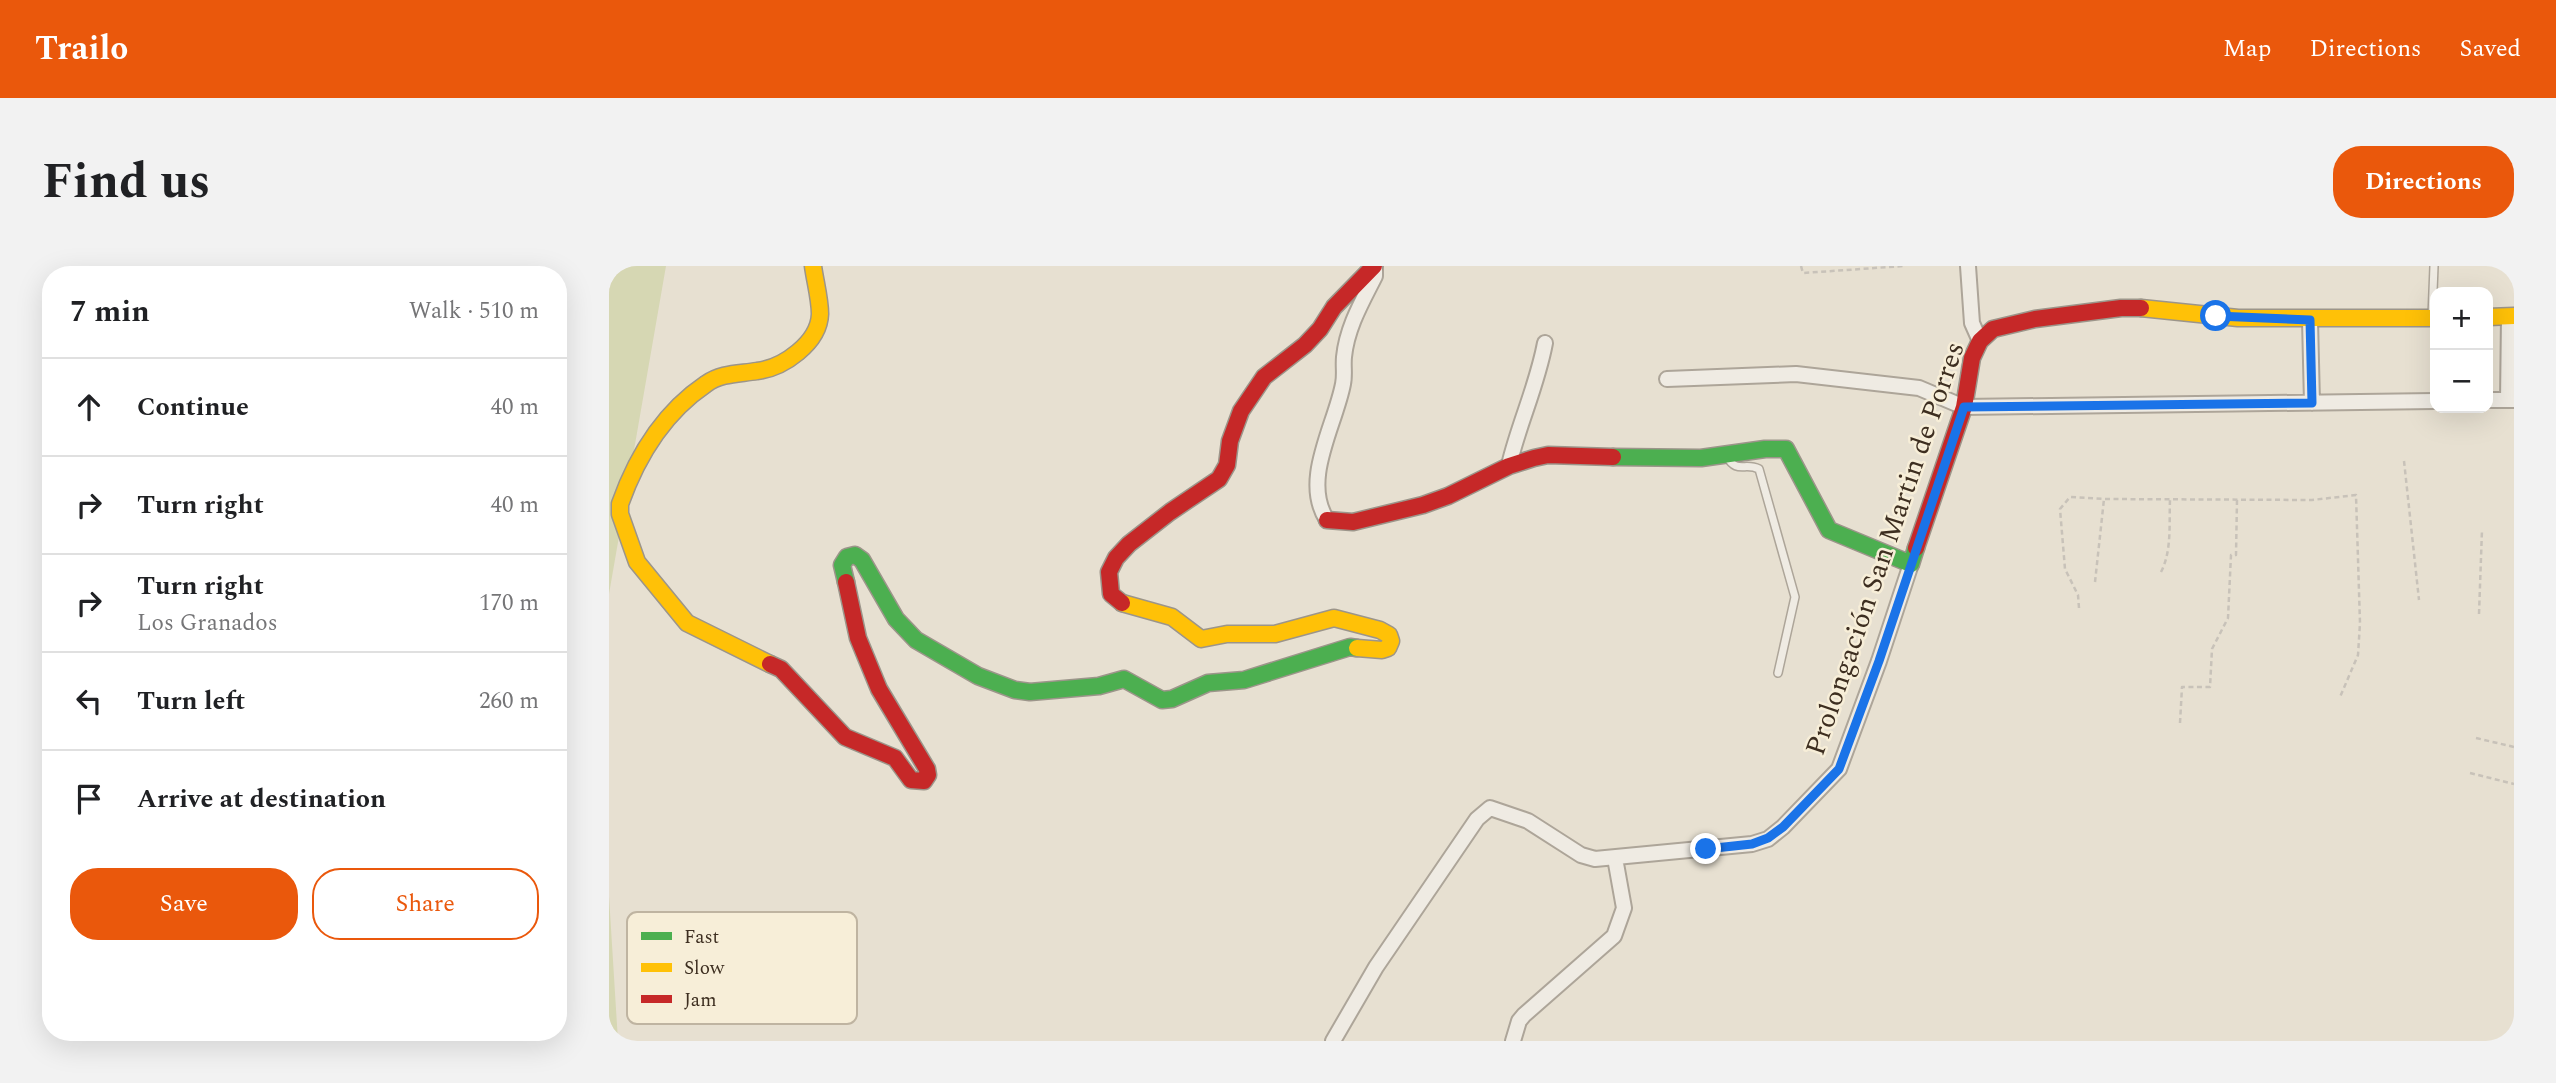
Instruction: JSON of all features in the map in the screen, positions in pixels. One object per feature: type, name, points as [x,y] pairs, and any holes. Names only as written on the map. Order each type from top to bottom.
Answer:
[{"type":"street","points":[[813,266],[820,315],[814,334],[802,348],[779,365],[760,372],[728,374],[707,383],[674,411],[647,443],[624,493],[620,514],[637,562],[687,623],[781,669],[845,737],[895,758],[911,780],[924,781],[928,775],[927,769],[886,704],[859,638],[842,565],[847,557],[855,555],[862,560],[895,619],[916,640],[978,676],[1016,690],[1030,692],[1099,686],[1124,679],[1153,696],[1172,699],[1208,683],[1244,680],[1349,646],[1382,650],[1388,648],[1391,642],[1389,635],[1380,630],[1334,618],[1275,634],[1227,634],[1201,639],[1172,617],[1120,603],[1111,594],[1108,585],[1108,572],[1115,558],[1129,544],[1219,479],[1227,465],[1230,441],[1241,411],[1264,377],[1284,363],[1320,329],[1334,307],[1375,266]]},
{"type":"street","points":[[1375,266],[1375,276],[1348,331],[1343,383],[1324,442],[1317,490],[1319,509],[1327,520],[1339,524],[1354,522],[1411,508],[1446,497],[1509,465],[1529,458],[1549,455],[1727,457],[1773,447],[1786,449],[1829,530],[1910,564]]},
{"type":"street","points":[[1968,266],[1972,323],[1980,341]]},
{"type":"street","name":"Prolongación San Martin de Porres","points":[[1333,1041],[1376,967],[1482,813],[1490,808],[1528,821],[1588,858],[1615,858],[1752,844],[1768,838],[1783,827],[1839,769],[1875,673],[1964,407],[1972,358],[1980,341],[1993,329],[2035,319],[2121,308],[2150,308],[2238,318],[2430,318]]},
{"type":"street","points":[[2493,317],[2511,316],[2511,400],[2493,400]]},
{"type":"street","points":[[2310,320],[2312,403]]},
{"type":"street","points":[[1509,465],[1539,375],[1545,343]]},
{"type":"street","points":[[1667,379],[1796,374],[1919,388],[1949,403],[1964,407],[2430,401]]},
{"type":"street","points":[[1513,1041],[1519,1021],[1524,1015],[1614,936],[1624,908],[1615,858]]},
{"type":"lane","points":[[2434,266],[2434,287]]},
{"type":"lane","points":[[1727,457],[1731,464],[1739,468],[1753,466],[1759,469],[1795,597],[1778,673]]},
{"type":"path","points":[[1801,266],[1803,273],[1904,266]]},
{"type":"path","points":[[1838,266],[1839,272]]},
{"type":"path","points":[[2404,461],[2419,600]]},
{"type":"path","points":[[2079,608],[2078,595],[2065,569],[2060,509],[2070,497],[2312,500],[2356,495],[2360,623],[2358,655],[2340,697]]},
{"type":"path","points":[[2161,572],[2169,535],[2170,498]]},
{"type":"path","points":[[2095,582],[2104,499]]},
{"type":"path","points":[[2180,723],[2182,687],[2210,687],[2212,649],[2228,618],[2231,555],[2236,555],[2237,500]]},
{"type":"path","points":[[2479,614],[2482,530]]},
{"type":"path","points":[[2476,738],[2514,747]]},
{"type":"path","points":[[2470,773],[2514,784]]},
{"type":"green space","points":[[609,266],[666,266],[609,594]]},
{"type":"green space","points":[[609,896],[618,1041],[609,1041]]},
{"type":"traffic: fast","points":[[1613,457],[1701,458],[1765,449],[1786,449],[1829,530],[1911,564],[1916,548]]},
{"type":"traffic: fast","points":[[846,582],[842,565],[847,557],[855,555],[862,560],[896,619],[916,640],[978,676],[1015,690],[1030,692],[1099,686],[1124,679],[1162,700],[1172,699],[1208,683],[1244,680],[1350,647],[1357,648]]},
{"type":"traffic: slow","points":[[770,664],[687,623],[637,562],[620,514],[620,504],[643,453],[677,408],[706,384],[718,378],[778,365],[806,344],[818,325],[820,314],[813,266]]},
{"type":"traffic: slow","points":[[2141,308],[2238,318],[2430,318]]},
{"type":"traffic: slow","points":[[2493,317],[2514,316]]},
{"type":"traffic: slow","points":[[1122,603],[1172,617],[1201,639],[1227,634],[1275,634],[1334,618],[1380,630],[1389,635],[1391,641],[1388,648],[1382,650],[1357,648]]},
{"type":"traffic: jam","points":[[1122,603],[1111,594],[1109,572],[1116,558],[1129,544],[1170,512],[1219,479],[1227,465],[1230,441],[1241,411],[1264,377],[1305,345],[1320,329],[1334,307],[1374,266]]},
{"type":"traffic: jam","points":[[1916,548],[1964,407],[1972,358],[1980,341],[1993,329],[2035,319],[2141,308]]},
{"type":"traffic: jam","points":[[1327,520],[1353,522],[1423,505],[1448,496],[1509,466],[1534,458],[1548,455],[1613,457]]},
{"type":"traffic: jam","points":[[770,664],[781,669],[845,737],[895,758],[911,780],[924,781],[928,775],[927,769],[879,689],[858,638],[846,582]]},
{"type":"route","points":[[1706,849],[1752,844],[1768,838],[1783,827],[1839,769],[1879,661],[1964,407],[2312,403],[2310,320],[2216,316]]}]
